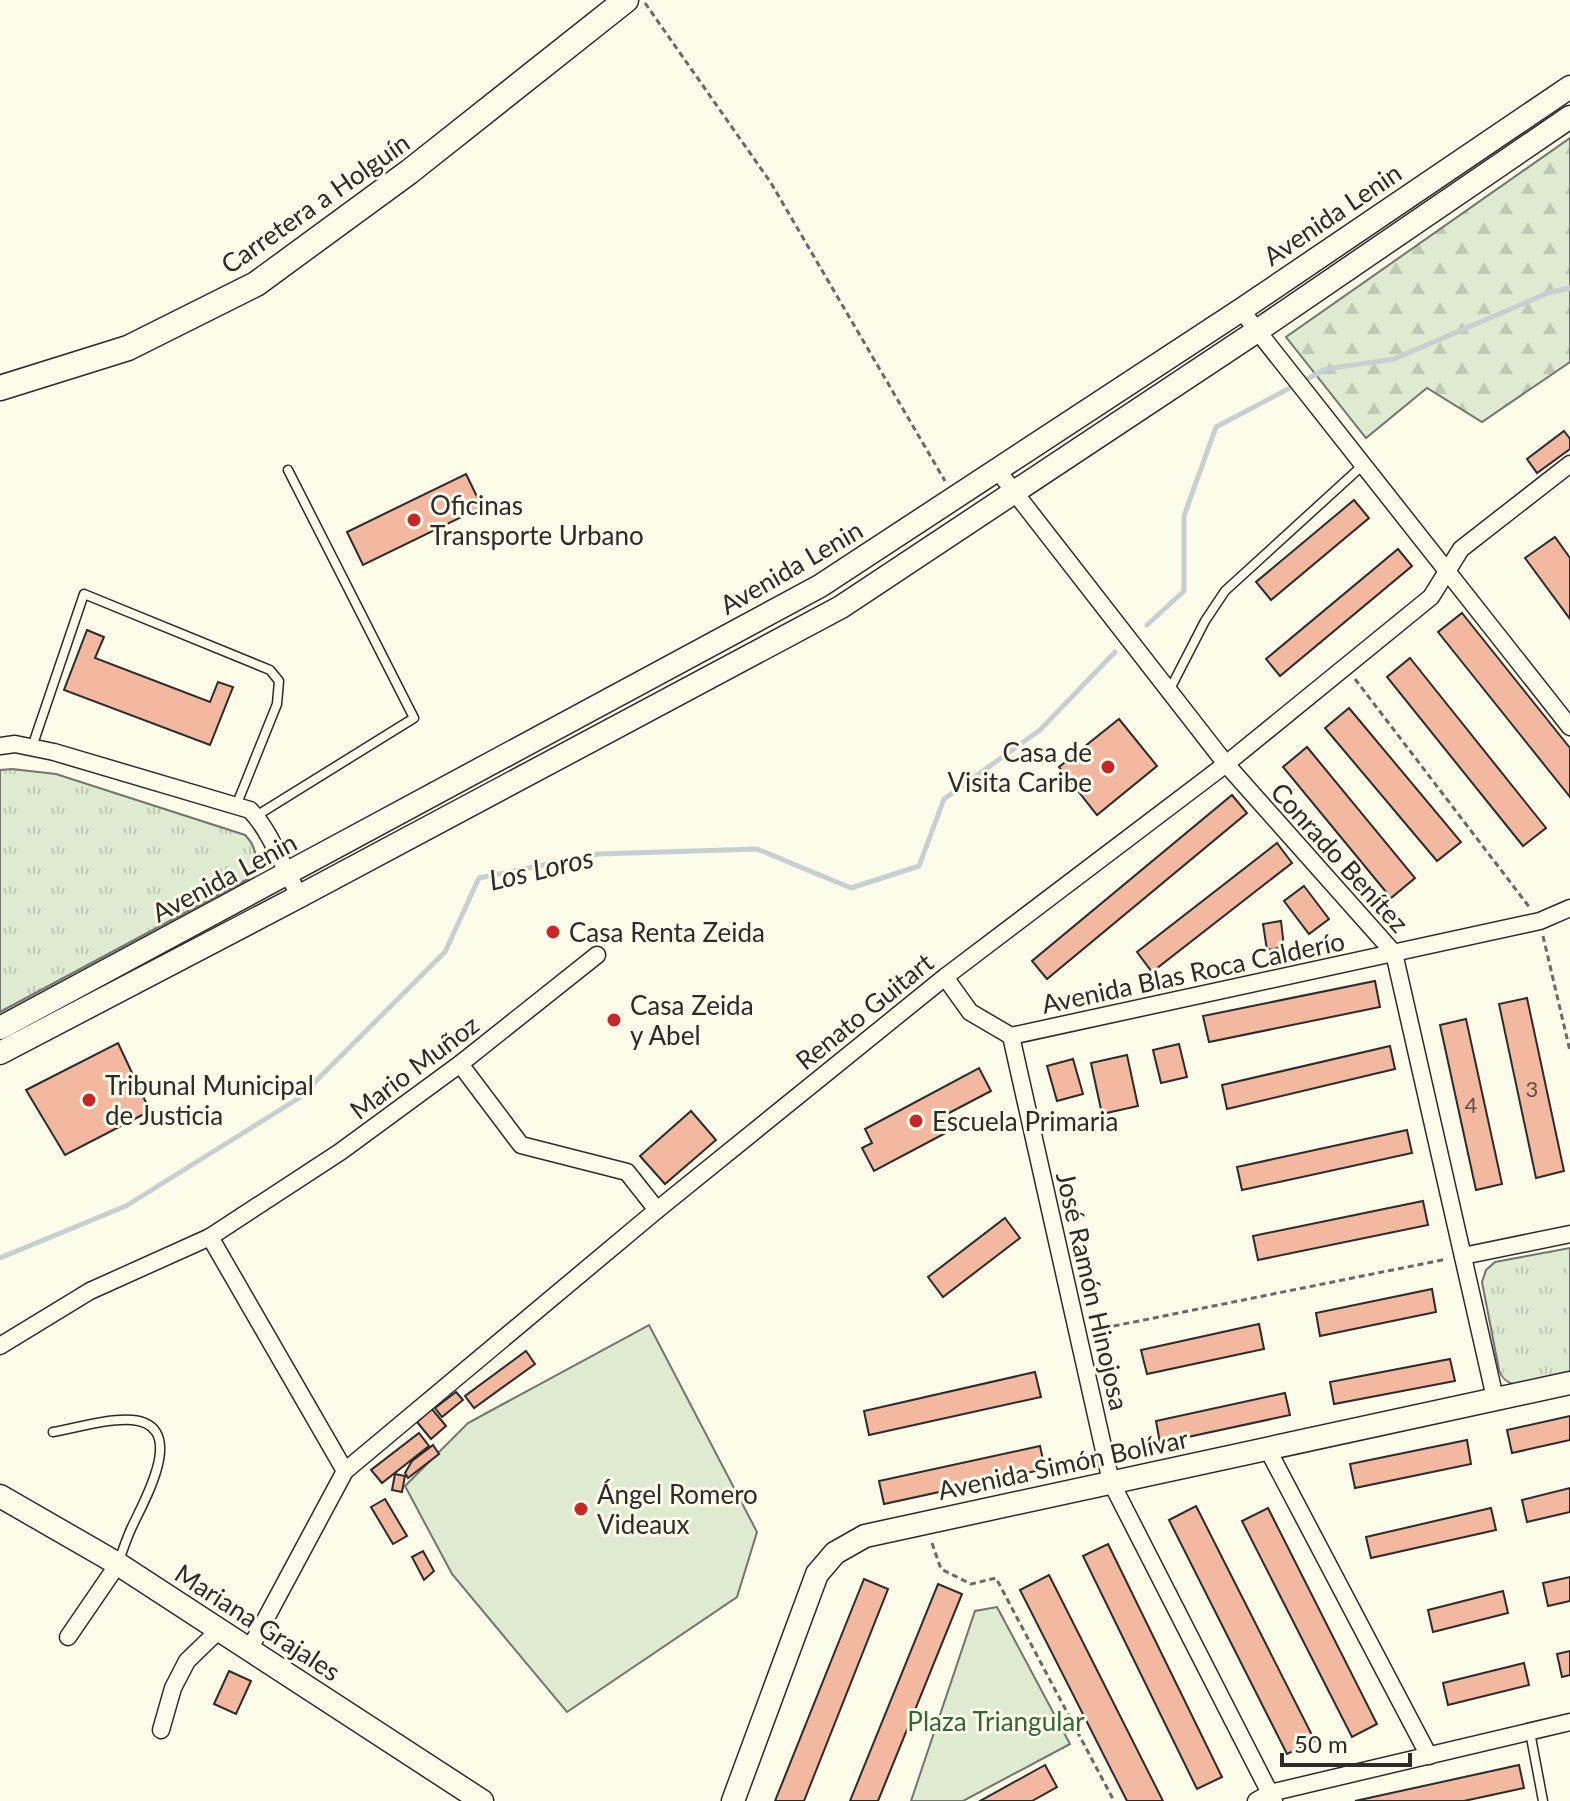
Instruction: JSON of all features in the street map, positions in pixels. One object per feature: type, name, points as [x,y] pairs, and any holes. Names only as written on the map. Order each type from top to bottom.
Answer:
[{"type":"main road","name":"Carretera a Holguín","points":[[0,388],[128,348],[256,284],[409,172],[626,0]]},
{"type":"main road","name":"Avenida Lenin","points":[[0,1028],[820,586],[1241,310],[1570,87]]},
{"type":"main road","name":"Avenida Lenin","points":[[0,1053],[841,607],[1016,493],[1570,117]]},
{"type":"main road","name":"Avenida Simón Bolívar","points":[[733,1801],[817,1574],[835,1553],[865,1536],[1570,1383]]},
{"type":"main road","name":"Mariana Grajales","points":[[0,1496],[118,1564],[482,1801]]},
{"type":"street","points":[[1241,310],[1570,727]]},
{"type":"street","name":"Renato Guitart","points":[[249,1650],[345,1471],[657,1210],[945,977],[1226,764],[1431,597],[1461,549],[1570,464]]},
{"type":"street","name":"Conrado Benítez","points":[[998,471],[1226,764],[1394,953],[1495,1398]]},
{"type":"street","points":[[0,746],[15,744],[54,752],[250,810],[263,823],[300,896]]},
{"type":"street","name":"Avenida Blas Roca Calderío","points":[[1011,1036],[1540,921],[1570,908]]},
{"type":"street","name":"Mario Muñoz","points":[[0,1346],[90,1291],[210,1237],[340,1152],[460,1064],[597,955]]},
{"type":"street","points":[[945,977],[970,1012],[1011,1036]]},
{"type":"street","name":"José Ramón Hinojosa","points":[[1011,1036],[1111,1482],[1267,1798]]},
{"type":"street","points":[[460,1064],[521,1145],[627,1172],[657,1210]]},
{"type":"street","points":[[1463,1256],[1570,1234]]},
{"type":"street","points":[[210,1237],[345,1471]]},
{"type":"street","points":[[1267,1448],[1429,1756]]},
{"type":"street","points":[[68,1637],[118,1564]]},
{"type":"street","points":[[161,1730],[173,1688],[187,1661],[220,1629]]},
{"type":"street","points":[[1267,1798],[1570,1722]]},
{"type":"lane","points":[[1170,689],[1205,621],[1225,591],[1363,465]]},
{"type":"lane","points":[[256,816],[414,718],[288,470]]},
{"type":"lane","points":[[32,747],[84,594],[270,670],[279,681],[277,704],[236,806]]},
{"type":"lane","points":[[53,1432],[136,1420],[149,1427],[158,1439],[160,1460],[155,1480],[129,1532],[118,1564]]},
{"type":"lane","points":[[1530,1732],[1543,1801]]},
{"type":"path","points":[[643,0],[771,183],[956,499]]},
{"type":"path","points":[[1345,667],[1540,921],[1570,1051]]},
{"type":"path","points":[[1078,1333],[1463,1256]]},
{"type":"path","points":[[925,1523],[941,1569],[971,1584],[996,1578],[1114,1801]]},
{"type":"green space","points":[[1570,138],[1570,362],[1482,422],[1427,388],[1366,438],[1286,337]]},
{"type":"green space","points":[[0,770],[56,774],[245,835],[255,851],[254,868],[248,879],[0,1012]]},
{"type":"green space","points":[[1570,1248],[1570,1374],[1516,1385],[1510,1383],[1499,1370],[1482,1282],[1486,1270],[1495,1262]]},
{"type":"green space","name":"Ángel Romero Videaux","points":[[649,1325],[757,1532],[737,1597],[567,1712],[452,1574],[405,1486],[468,1423]]},
{"type":"green space","name":"Plaza Triangular","points":[[997,1607],[1070,1744],[963,1801],[911,1801],[975,1611]]},
{"type":"building","points":[[1564,431],[1570,439],[1570,449],[1537,473],[1527,459]]},
{"type":"building","name":"Oficinas Transporte Urbano","points":[[466,474],[482,507],[363,565],[347,532]]},
{"type":"building","points":[[1354,500],[1369,518],[1271,600],[1256,582]]},
{"type":"building","points":[[1555,537],[1570,558],[1570,619],[1525,558]]},
{"type":"building","points":[[1398,549],[1412,566],[1280,676],[1266,659]]},
{"type":"building","points":[[1462,613],[1570,748],[1570,797],[1438,632]]},
{"type":"building","points":[[87,630],[104,637],[95,658],[210,702],[218,682],[233,687],[210,745],[64,690]]},
{"type":"building","points":[[1410,658],[1546,828],[1523,846],[1387,677]]},
{"type":"building","points":[[1349,708],[1461,842],[1437,861],[1325,728]]},
{"type":"building","name":"Casa de Visita Caribe","points":[[1119,719],[1157,766],[1097,815],[1059,767]]},
{"type":"building","points":[[1307,747],[1415,878],[1391,898],[1283,767]]},
{"type":"building","points":[[1232,795],[1247,813],[1047,979],[1032,961]]},
{"type":"building","points":[[1277,843],[1292,863],[1152,972],[1137,952]]},
{"type":"building","points":[[1304,886],[1329,919],[1309,934],[1284,901]]},
{"type":"building","points":[[1281,921],[1284,947],[1267,950],[1263,924]]},
{"type":"building","points":[[1375,981],[1380,1007],[1209,1042],[1203,1016]]},
{"type":"building","points":[[1527,998],[1564,1171],[1536,1178],[1499,1004]]},
{"type":"building","points":[[1466,1019],[1502,1184],[1476,1190],[1440,1025]]},
{"type":"building","name":"Tribunal Municipal de Justicia","points":[[118,1043],[150,1111],[65,1155],[26,1090]]},
{"type":"building","points":[[1179,1044],[1187,1077],[1161,1083],[1153,1050]]},
{"type":"building","points":[[1390,1046],[1395,1069],[1227,1109],[1222,1085]]},
{"type":"building","points":[[1127,1055],[1138,1106],[1102,1114],[1091,1063]]},
{"type":"building","points":[[1073,1059],[1083,1094],[1057,1101],[1047,1066]]},
{"type":"building","name":"Escuela Primaria","points":[[979,1068],[991,1091],[947,1114],[955,1128],[874,1171],[862,1148],[872,1143],[865,1129]]},
{"type":"building","points":[[691,1111],[716,1140],[665,1184],[640,1156]]},
{"type":"building","points":[[1407,1130],[1412,1153],[1242,1190],[1237,1167]]},
{"type":"building","points":[[1423,1201],[1428,1225],[1258,1260],[1253,1236]]},
{"type":"building","points":[[1005,1218],[1020,1238],[943,1297],[928,1277]]},
{"type":"building","points":[[1432,1289],[1436,1312],[1320,1336],[1316,1313]]},
{"type":"building","points":[[1259,1324],[1264,1349],[1147,1374],[1141,1350]]},
{"type":"building","points":[[526,1351],[535,1364],[474,1408],[465,1396]]},
{"type":"building","points":[[1450,1359],[1455,1381],[1334,1404],[1330,1382]]},
{"type":"building","points":[[1035,1372],[1041,1397],[869,1435],[864,1411]]},
{"type":"building","points":[[456,1392],[463,1400],[442,1417],[435,1408]]},
{"type":"building","points":[[1285,1393],[1290,1415],[1160,1443],[1156,1421]]},
{"type":"building","points":[[432,1409],[446,1426],[431,1439],[417,1422]]},
{"type":"building","points":[[1570,1416],[1570,1440],[1512,1453],[1507,1430]]},
{"type":"building","points":[[419,1433],[429,1446],[382,1483],[371,1470]]},
{"type":"building","points":[[1467,1440],[1471,1464],[1355,1488],[1350,1464]]},
{"type":"building","points":[[433,1445],[439,1454],[408,1478],[405,1473],[412,1461]]},
{"type":"building","points":[[1040,1446],[1045,1469],[884,1504],[879,1481]]},
{"type":"building","points":[[395,1474],[405,1476],[402,1492],[392,1490]]},
{"type":"building","points":[[1570,1488],[1570,1512],[1527,1522],[1522,1500]]},
{"type":"building","points":[[385,1499],[407,1536],[393,1544],[371,1507]]},
{"type":"building","points":[[1196,1506],[1315,1741],[1287,1754],[1169,1520]]},
{"type":"building","points":[[1268,1508],[1377,1724],[1352,1737],[1242,1521]]},
{"type":"building","points":[[1491,1508],[1496,1530],[1371,1558],[1366,1537]]},
{"type":"building","points":[[1108,1544],[1222,1777],[1197,1789],[1083,1556]]},
{"type":"building","points":[[423,1551],[434,1571],[424,1580],[412,1557]]},
{"type":"building","points":[[1049,1575],[1163,1801],[1127,1801],[1020,1590]]},
{"type":"building","points":[[1570,1577],[1570,1601],[1548,1606],[1543,1583]]},
{"type":"building","points":[[864,1579],[888,1589],[804,1801],[775,1801]]},
{"type":"building","points":[[938,1584],[962,1594],[878,1801],[850,1801]]},
{"type":"building","points":[[1503,1591],[1508,1613],[1433,1632],[1428,1610]]},
{"type":"building","points":[[1570,1651],[1570,1675],[1562,1677],[1557,1654]]},
{"type":"building","points":[[1524,1663],[1529,1685],[1448,1705],[1443,1683]]},
{"type":"building","points":[[229,1671],[251,1681],[236,1714],[214,1704]]},
{"type":"building","points":[[1045,1765],[1057,1787],[1032,1801],[980,1801]]},
{"type":"building","points":[[1519,1765],[1524,1788],[1464,1801],[1355,1801]]},
{"type":"waterway","points":[[1147,625],[1184,591],[1184,516],[1216,427],[1326,369],[1394,359],[1548,293],[1570,288]]},
{"type":"waterway","name":"Los Loros","points":[[0,1258],[126,1206],[299,1098],[445,952],[479,878],[598,854],[757,849],[851,888],[919,866],[944,799],[1040,730],[1115,652]]},
{"type":"place","name":"Oficinas Transporte Urbano","points":[[414,520]]},
{"type":"place","name":"Casa de Visita Caribe","points":[[1108,767]]},
{"type":"place","name":"Casa Renta Zeida","points":[[553,932]]},
{"type":"place","name":"Casa Zeida y Abel","points":[[614,1020]]},
{"type":"place","name":"Tribunal Municipal de Justicia","points":[[89,1100]]},
{"type":"place","name":"Escuela Primaria","points":[[916,1121]]},
{"type":"place","name":"Ángel Romero Videaux","points":[[581,1509]]}]
